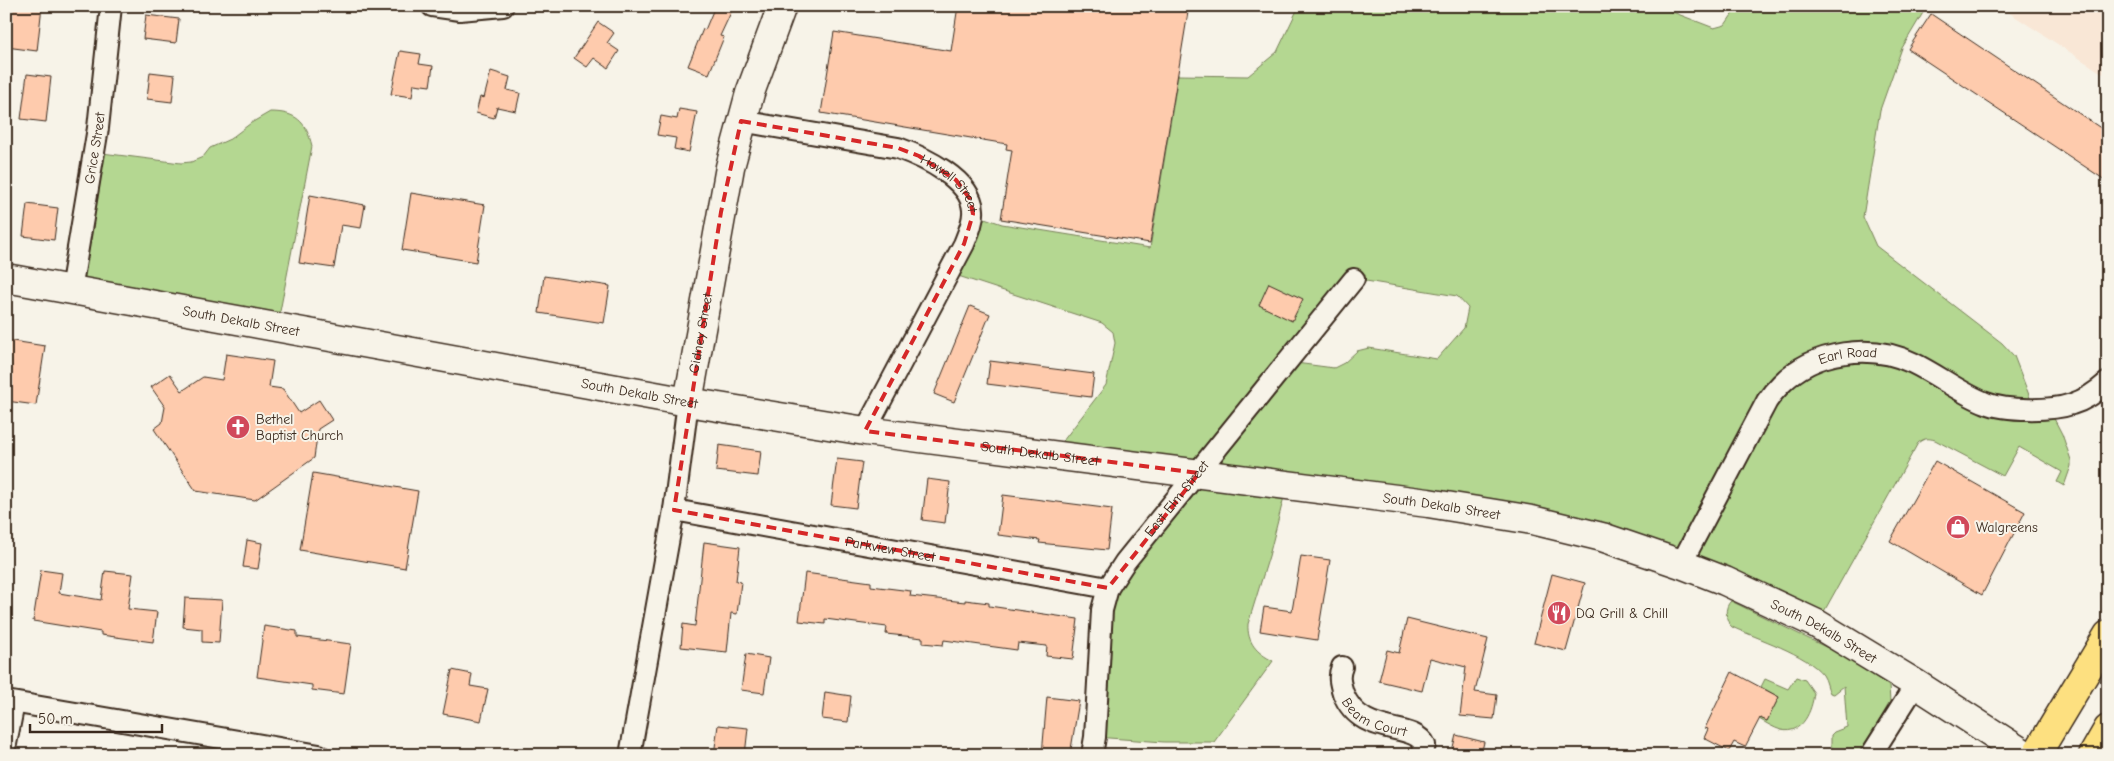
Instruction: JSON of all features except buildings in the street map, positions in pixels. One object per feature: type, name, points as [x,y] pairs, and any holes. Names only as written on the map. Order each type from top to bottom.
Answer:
[{"type":"highway","points":[[2036,755],[2108,635]]},
{"type":"highway","points":[[2093,755],[2108,729]]},
{"type":"main road","name":"Gidney Street","points":[[688,402],[721,212],[741,121],[759,65],[782,6]]},
{"type":"main road","name":"South Dekalb Street","points":[[6,278],[688,402],[865,431],[1428,503],[1532,520],[1602,537],[1681,564],[1724,581],[1817,624],[1916,684],[2026,755]]},
{"type":"street","name":"Grice Street","points":[[71,290],[98,128],[110,6]]},
{"type":"street","points":[[432,6],[460,10],[504,6]]},
{"type":"street","name":"Howell Street","points":[[741,121],[898,148],[919,156],[945,172],[956,180],[970,199],[973,214],[964,244],[865,431]]},
{"type":"street","name":"East Elm Street","points":[[1092,755],[1095,736],[1102,610],[1108,588],[1125,562],[1199,473],[1354,279]]},
{"type":"street","name":"Earl Road","points":[[1681,564],[1767,401],[1787,379],[1823,358],[1844,352],[1890,355],[1916,365],[1972,397],[2002,408],[2034,409],[2071,405],[2086,398],[2108,382]]},
{"type":"street","name":"Gidney Street","points":[[630,755],[674,510],[688,402]]},
{"type":"street","name":"Parkview Street","points":[[674,510],[1108,588]]},
{"type":"street","name":"Beam Court","points":[[1342,666],[1339,673],[1340,682],[1348,704],[1366,721],[1419,736],[1426,745],[1422,755]]},
{"type":"street","points":[[1871,755],[1916,684]]},
{"type":"street","points":[[6,744],[10,702],[319,755]]},
{"type":"highlighted area","points":[[741,121],[898,148],[919,156],[956,180],[970,199],[973,214],[964,244],[865,431],[1199,473],[1108,588],[674,510],[721,212]]},
{"type":"shaded area","points":[[1999,6],[2108,6],[2108,77]]},
{"type":"green space","points":[[1299,6],[1657,6],[1714,28],[1725,25],[1738,6],[1927,6],[1902,48],[1880,110],[1863,217],[1876,246],[2002,343],[2014,356],[2034,408],[2048,407],[2062,434],[2071,460],[2071,466],[2064,486],[2057,482],[2062,472],[2019,447],[2003,476],[1935,440],[1922,440],[1918,443],[1817,624],[1681,564],[1287,485],[1269,556],[1248,624],[1249,637],[1254,647],[1262,655],[1273,661],[1214,742],[1164,742],[1095,737],[1102,610],[1198,473],[1053,454],[1106,385],[1115,343],[1113,332],[1102,323],[949,273],[973,214],[1002,224],[1150,248],[1178,75],[1248,76],[1277,52]],"holes":[[[1354,279],[1457,296],[1468,308],[1464,328],[1437,359],[1369,348],[1357,351],[1344,363],[1334,368],[1288,362]]]},
{"type":"green space","points":[[270,112],[279,112],[293,116],[303,124],[310,137],[312,146],[277,327],[71,290],[94,152],[181,163],[191,162],[203,157],[210,148],[230,139],[251,123]]},
{"type":"green space","points":[[1731,601],[1844,656],[1889,686],[1890,702],[1860,754],[1837,752],[1831,746],[1831,735],[1847,727],[1844,686],[1834,694],[1830,693],[1823,675],[1805,660],[1794,653],[1732,627],[1726,614],[1727,607]]},
{"type":"green space","points":[[1796,677],[1805,680],[1814,693],[1811,707],[1801,725],[1789,731],[1781,730],[1759,719],[1767,721],[1779,697],[1761,687],[1765,679],[1788,689]]},
{"type":"place","name":"Bethel Baptist Church","points":[[238,427]]},
{"type":"place","name":"Walgreens","points":[[1958,527]]},
{"type":"place","name":"DQ Grill & Chill","points":[[1559,613]]}]
